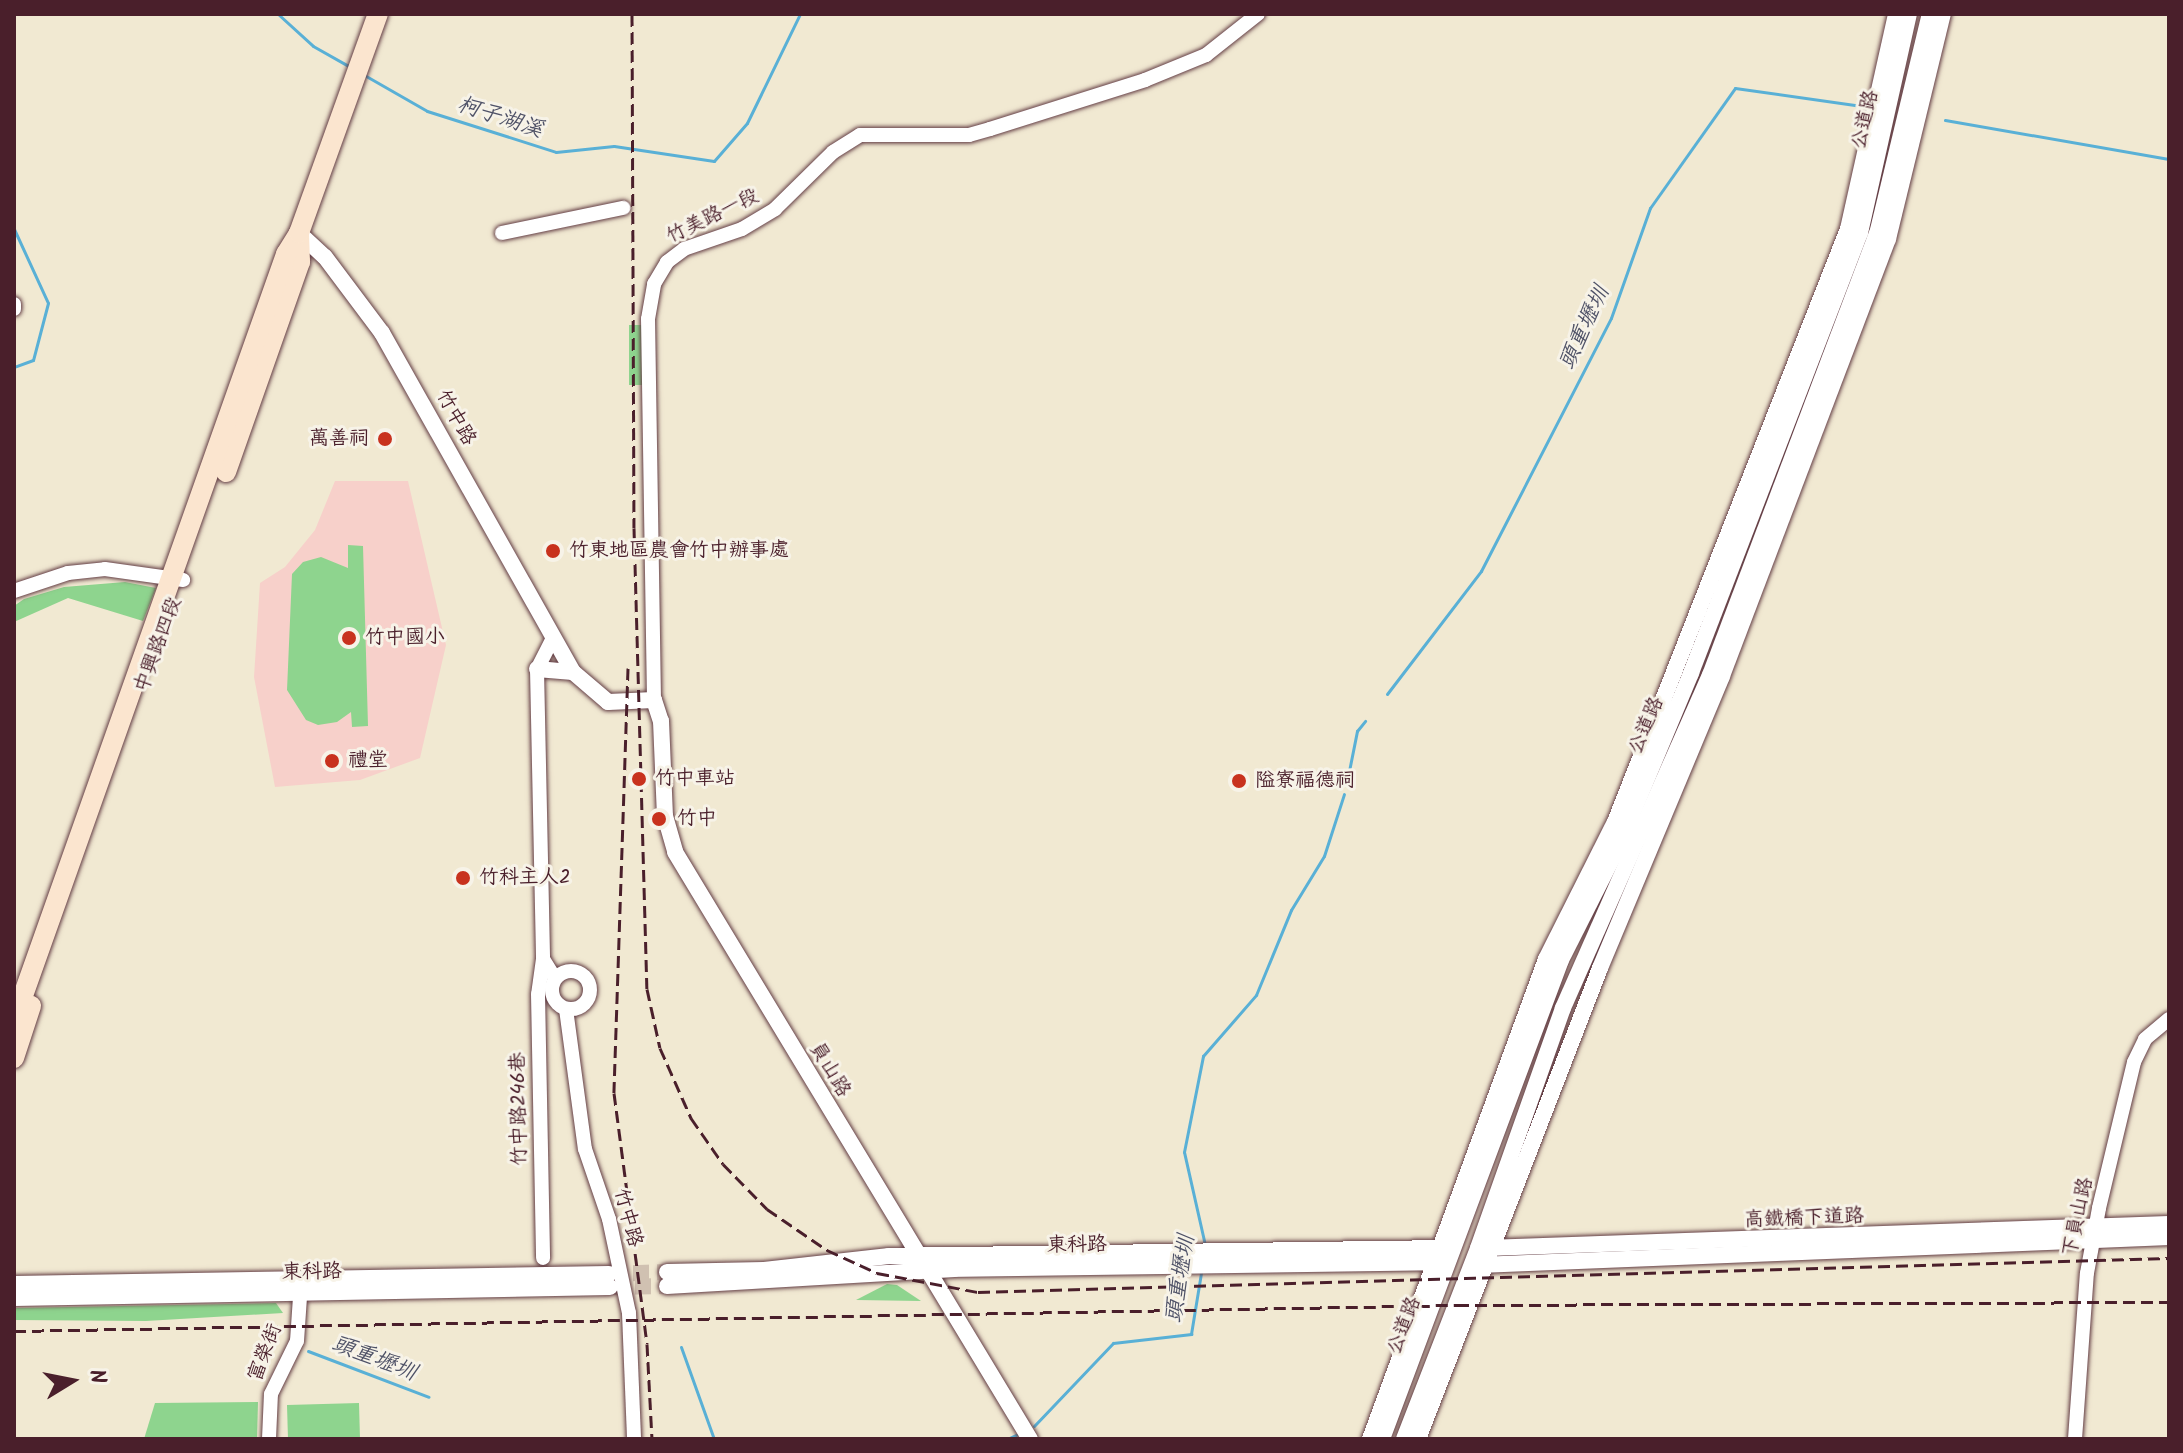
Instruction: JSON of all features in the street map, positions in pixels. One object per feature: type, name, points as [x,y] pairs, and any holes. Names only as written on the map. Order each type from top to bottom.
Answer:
[{"type":"main road","name":"中興路四段","points":[[14,1021],[177,578],[300,262],[299,233],[349,87],[378,14]]},
{"type":"main road","name":"中興路四段","points":[[14,1058],[177,578]]},
{"type":"street","name":"竹美路一段","points":[[654,700],[648,319],[654,284],[667,262],[684,249],[742,229],[775,209],[833,152],[860,135],[969,135],[990,129],[1145,80],[1206,55],[1258,14]]},
{"type":"street","name":"公道路","points":[[1446,1255],[1546,959],[1615,822],[1848,229],[1896,14]]},
{"type":"street","name":"公道路","points":[[1382,1439],[1446,1255],[1561,960],[1620,843],[1691,673],[1860,233],[1909,14]]},
{"type":"street","name":"公道路","points":[[1487,1248],[1563,1008],[1710,675],[1877,234],[1930,14]]},
{"type":"street","name":"公道路","points":[[1418,1439],[1480,1265],[1653,851],[1888,239],[1943,14]]},
{"type":"street","points":[[502,233],[623,208]]},
{"type":"street","name":"竹中路","points":[[299,233],[334,269],[382,333],[573,672],[608,702],[654,700]]},
{"type":"street","points":[[14,591],[68,573],[105,569],[177,578]]},
{"type":"street","points":[[553,638],[537,669],[543,959],[555,978],[552,997],[566,1009],[583,1005],[589,983],[575,971],[555,978]]},
{"type":"street","points":[[537,669],[573,672]]},
{"type":"street","name":"員山路","points":[[654,700],[661,721],[665,816],[675,852],[1030,1439]]},
{"type":"street","name":"竹中路246巷","points":[[543,959],[538,994],[543,1258]]},
{"type":"street","name":"竹中路","points":[[566,1009],[585,1149],[609,1219],[627,1301],[634,1439]]},
{"type":"street","name":"下員山路","points":[[2075,1439],[2087,1273],[2134,1062],[2145,1039],[2169,1019]]},
{"type":"street","name":"高鐵橋下道路","points":[[1480,1265],[2097,1234],[2169,1224]]},
{"type":"street","name":"高鐵橋下道路","points":[[1446,1255],[1487,1248],[2097,1234],[2169,1237]]},
{"type":"street","name":"東科路","points":[[1182,1257],[920,1255],[667,1279],[1254,1255],[1446,1255],[1480,1265]]},
{"type":"street","name":"東科路","points":[[14,1298],[610,1280]]},
{"type":"street","name":"東科路","points":[[14,1284],[300,1287]]},
{"type":"street","name":"富榮街","points":[[269,1439],[271,1394],[297,1341],[300,1287]]},
{"type":"street","name":"公道路","points":[[1370,1439],[1416,1337]]},
{"type":"street","name":"公道路","points":[[1404,1439],[1452,1337]]},
{"type":"shaded area","name":"竹中國小","points":[[335,481],[408,481],[446,645],[420,758],[360,780],[275,787],[254,677],[260,583],[285,567],[315,530]]},
{"type":"green space","points":[[629,325],[653,325],[652,385],[629,385]]},
{"type":"green space","points":[[348,545],[363,546],[368,726],[352,727],[351,712],[337,722],[318,725],[306,720],[287,690],[292,574],[303,562],[321,557],[348,568]]},
{"type":"green space","points":[[125,582],[156,588],[143,621],[68,598],[14,622],[14,606],[24,599],[64,587]]},
{"type":"green space","points":[[887,1284],[897,1285],[921,1301],[856,1300]]},
{"type":"green space","points":[[276,1303],[283,1313],[146,1321],[14,1320],[14,1308]]},
{"type":"green space","points":[[258,1402],[257,1439],[144,1439],[155,1403]]},
{"type":"green space","points":[[359,1403],[360,1439],[288,1439],[287,1405]]},
{"type":"waterway","name":"柯子湖溪","points":[[278,14],[313,46],[352,68]]},
{"type":"waterway","name":"柯子湖溪","points":[[366,76],[427,111],[556,152],[614,146],[714,161],[747,123],[800,14]]},
{"type":"waterway","name":"頭重壢圳","points":[[1387,694],[1481,571],[1611,318],[1650,208],[1735,88],[1869,107]]},
{"type":"waterway","name":"頭重壢圳","points":[[1945,120],[2169,159]]},
{"type":"waterway","name":"柯子湖溪","points":[[14,229],[48,303],[33,360],[14,367]]},
{"type":"waterway","name":"頭重壢圳","points":[[1348,776],[1357,731],[1365,721]]},
{"type":"waterway","name":"頭重壢圳","points":[[1205,1245],[1184,1152],[1203,1056],[1256,995],[1291,910],[1324,856],[1344,794]]},
{"type":"waterway","name":"頭重壢圳","points":[[1034,1426],[1113,1343],[1191,1334],[1201,1273]]},
{"type":"waterway","name":"頭重壢圳","points":[[681,1347],[714,1439]]},
{"type":"waterway","name":"頭重壢圳","points":[[308,1351],[429,1397]]},
{"type":"waterway","name":"頭重壢圳","points":[[1007,1439],[1016,1435]]},
{"type":"tunnel","points":[[609,1274],[667,1272]]},
{"type":"tunnel","points":[[611,1287],[667,1286]]},
{"type":"railway","points":[[632,14],[634,528],[647,989],[660,1048],[691,1118],[723,1164],[767,1209],[827,1250],[877,1273],[978,1292],[2169,1258]]},
{"type":"railway","points":[[628,668],[614,1093],[647,1344],[652,1439]]},
{"type":"railway","points":[[14,1331],[1457,1305],[2169,1302]]},
{"type":"place","name":"萬善祠","points":[[385,439]]},
{"type":"place","name":"竹東地區農會竹中辦事處","points":[[553,551]]},
{"type":"place","name":"竹中國小","points":[[349,638]]},
{"type":"place","name":"禮堂","points":[[332,761]]},
{"type":"place","name":"竹中車站","points":[[639,779]]},
{"type":"place","name":"隘寮福德祠","points":[[1239,781]]},
{"type":"place","name":"竹中","points":[[659,819]]},
{"type":"place","name":"竹科主人2","points":[[463,878]]}]
